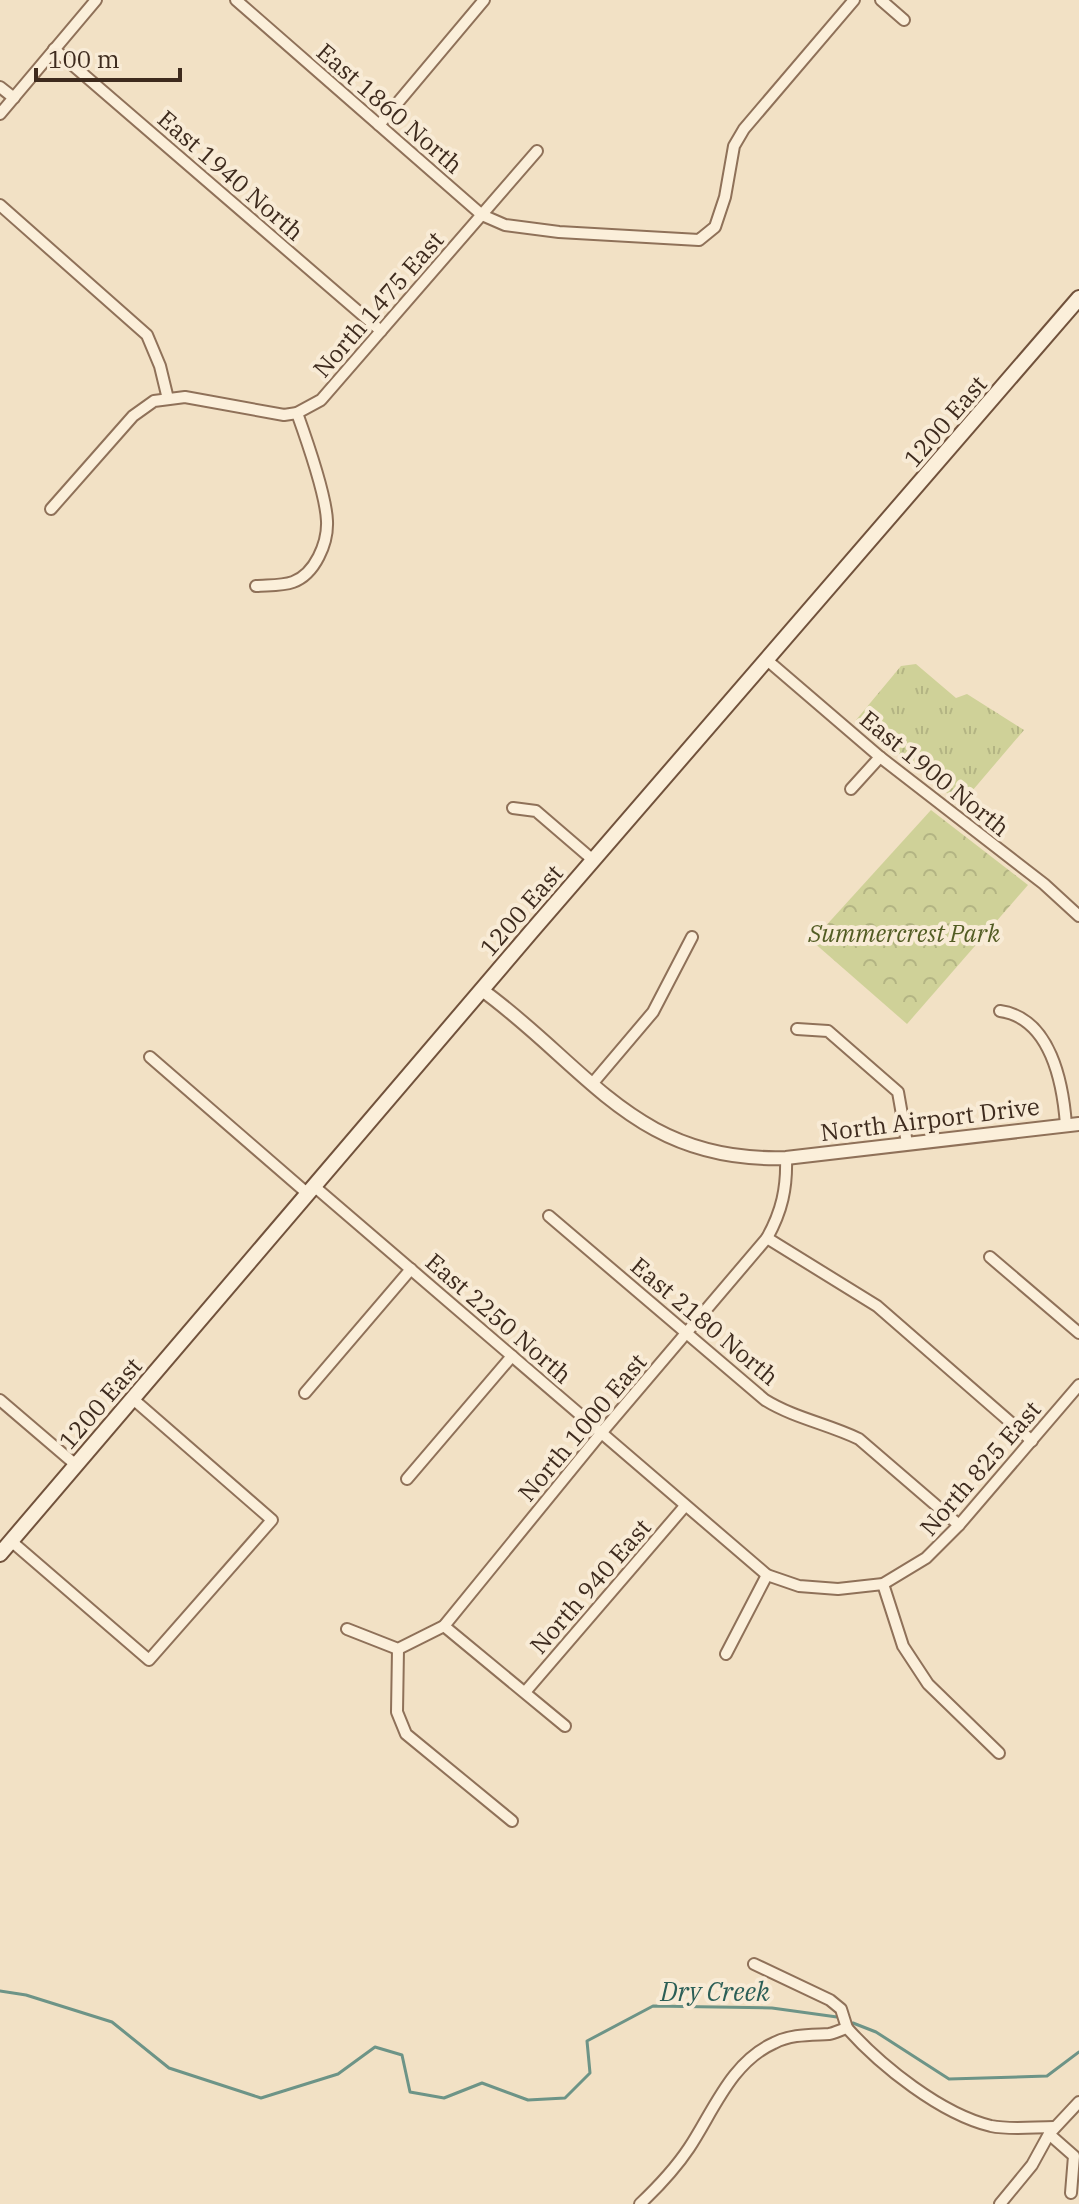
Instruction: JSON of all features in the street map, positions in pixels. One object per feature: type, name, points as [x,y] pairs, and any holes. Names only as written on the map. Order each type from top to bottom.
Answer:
[{"type":"main road","name":"1200 East","points":[[0,1554],[593,860],[1079,298]]},
{"type":"street","points":[[0,114],[96,0]]},
{"type":"street","name":"East 1860 North","points":[[236,0],[482,215]]},
{"type":"street","points":[[379,125],[483,0]]},
{"type":"street","points":[[482,215],[505,225],[559,232],[699,240],[715,227],[734,146],[744,129],[854,0]]},
{"type":"street","points":[[881,0],[904,20]]},
{"type":"street","name":"East 1940 North","points":[[54,49],[381,331]]},
{"type":"street","points":[[0,87],[14,98]]},
{"type":"street","name":"North 1475 East","points":[[297,413],[321,400],[537,151]]},
{"type":"street","points":[[0,205],[147,335],[160,366],[168,399]]},
{"type":"street","points":[[51,509],[133,416],[154,401],[185,397],[259,412],[297,413],[326,510],[323,547],[306,575],[291,583],[256,586]]},
{"type":"street","name":"East 1900 North","points":[[767,660],[880,757],[1044,884],[1079,916]]},
{"type":"street","points":[[851,789],[880,757]]},
{"type":"street","points":[[513,808],[536,811],[593,860]]},
{"type":"street","points":[[592,1084],[653,1012],[692,937]]},
{"type":"street","name":"North Airport Drive","points":[[482,990],[639,1122],[683,1144],[740,1157],[786,1158],[1073,1124]]},
{"type":"street","points":[[1000,1011],[1015,1013],[1046,1047],[1057,1067],[1073,1124]]},
{"type":"street","points":[[797,1029],[828,1031],[898,1092],[907,1143]]},
{"type":"street","name":"East 2250 North","points":[[150,1057],[411,1269],[767,1575]]},
{"type":"street","name":"North 1000 East","points":[[398,1649],[444,1626],[602,1432],[767,1238],[779,1217],[785,1195],[786,1158]]},
{"type":"street","name":"East 2180 North","points":[[549,1216],[765,1400],[780,1409],[859,1439],[959,1525]]},
{"type":"street","points":[[767,1238],[877,1306],[1032,1441]]},
{"type":"street","points":[[990,1257],[1079,1333]]},
{"type":"street","points":[[305,1393],[411,1269]]},
{"type":"street","points":[[407,1479],[512,1356]]},
{"type":"street","name":"North 825 East","points":[[767,1575],[799,1586],[838,1589],[883,1584],[926,1558],[959,1525],[1079,1385]]},
{"type":"street","points":[[11,1541],[149,1660],[272,1520],[133,1399]]},
{"type":"street","points":[[0,1400],[76,1465]]},
{"type":"street","name":"North 940 East","points":[[526,1691],[685,1506]]},
{"type":"street","points":[[726,1654],[767,1575]]},
{"type":"street","points":[[883,1584],[903,1646],[928,1684],[999,1753]]},
{"type":"street","points":[[444,1626],[565,1726]]},
{"type":"street","points":[[347,1629],[398,1649],[397,1712],[406,1734],[512,1821]]},
{"type":"street","points":[[754,1964],[830,2000],[841,2009],[847,2028],[891,2069],[956,2113],[993,2127],[1051,2131],[1074,2156],[1071,2193]]},
{"type":"street","points":[[640,2204],[666,2179],[695,2139],[718,2097],[752,2058],[774,2043],[807,2034],[830,2034],[847,2028]]},
{"type":"street","points":[[1000,2204],[1032,2165],[1051,2131],[1079,2102]]},
{"type":"green space","points":[[916,664],[956,698],[967,694],[1024,730],[961,804],[856,720],[901,666]]},
{"type":"green space","name":"Summercrest Park","points":[[931,810],[1028,885],[907,1024],[812,941]]},
{"type":"waterway","name":"Dry Creek","points":[[0,1991],[26,1995],[112,2022],[169,2068],[261,2098],[338,2074],[375,2047],[402,2055],[410,2092],[444,2098],[482,2083],[528,2100],[565,2098],[590,2073],[587,2041],[653,2006],[772,2008],[837,2017]]},
{"type":"waterway","name":"Dry Creek","points":[[853,2023],[876,2032],[949,2079],[1047,2076],[1079,2052]]}]
